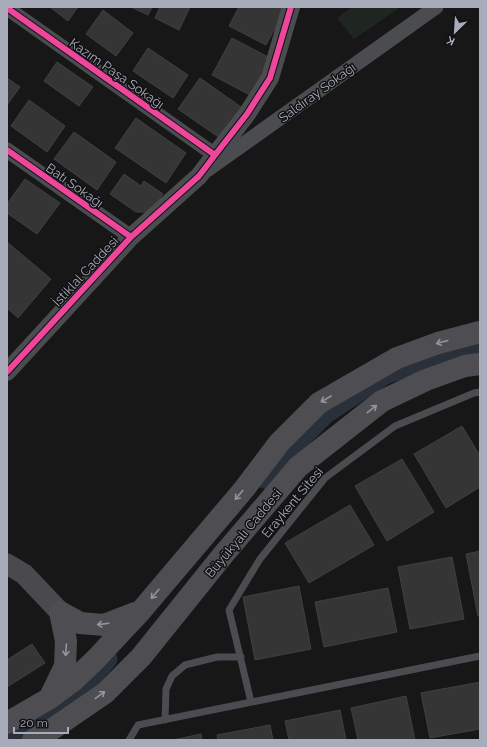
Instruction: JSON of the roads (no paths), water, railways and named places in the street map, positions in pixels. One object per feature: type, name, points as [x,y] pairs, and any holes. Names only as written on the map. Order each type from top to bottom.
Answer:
[{"type":"highway","points":[[7,723],[50,698],[73,681],[95,660],[140,612],[245,488],[279,443],[319,403],[397,358],[438,343],[480,332]]},
{"type":"highway","name":"Büyükyalı Caddesi","points":[[33,740],[54,728],[105,693],[141,657],[223,555],[298,467],[382,401],[426,380],[464,366],[480,364]]},
{"type":"highway","points":[[60,612],[80,623],[104,625],[140,612]]},
{"type":"highway","points":[[50,698],[65,666],[66,641],[60,612]]},
{"type":"main road","points":[[7,564],[24,574],[60,612]]},
{"type":"street","name":"İstiklal Caddesi","points":[[7,372],[131,237],[199,176],[247,114],[270,78],[291,7]]},
{"type":"street","name":"Saldıray Sokağı","points":[[199,176],[436,7]]},
{"type":"street","name":"Kazım Paşa Sokağı","points":[[7,8],[215,155]]},
{"type":"street","name":"Batı Sokağı","points":[[7,150],[131,237]]},
{"type":"lane","name":"Eraykent Sitesi","points":[[251,702],[229,610],[260,559],[325,478],[395,426],[474,393],[480,392]]},
{"type":"lane","points":[[129,740],[138,725],[480,656]]},
{"type":"lane","points":[[165,720],[166,689],[172,676],[181,667],[217,657],[241,657]]},
{"type":"waterway","points":[[264,479],[280,460],[326,414],[385,375],[480,344]]},
{"type":"waterway","points":[[7,740],[71,702],[108,659]]}]
